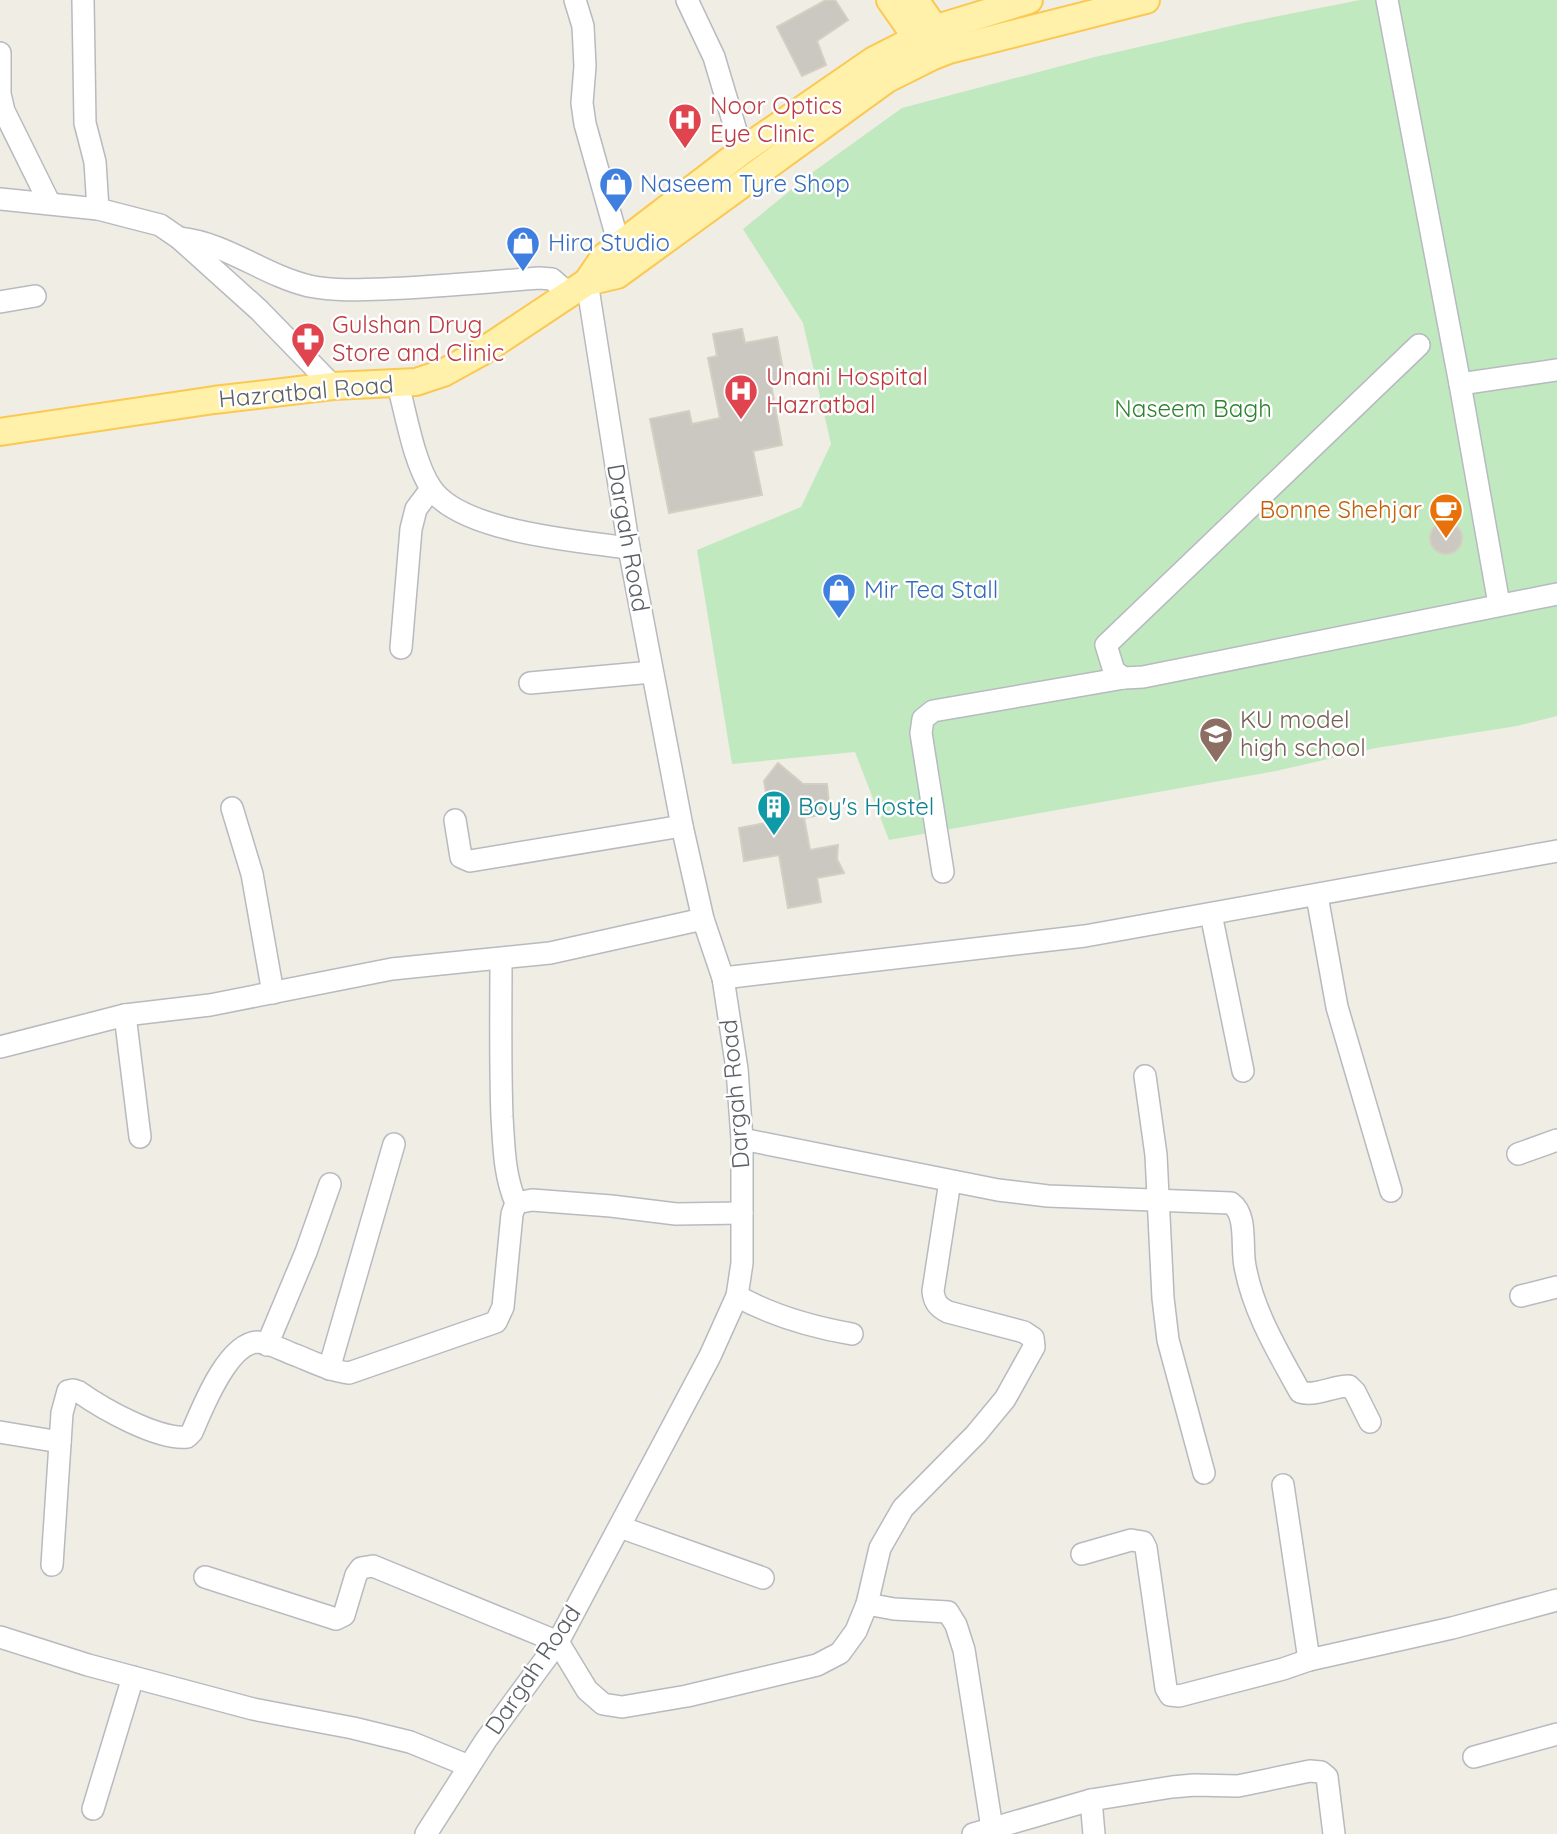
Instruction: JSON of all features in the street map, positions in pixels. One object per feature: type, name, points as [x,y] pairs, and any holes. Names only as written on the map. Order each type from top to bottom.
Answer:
[{"type":"main road","points":[[890,0],[933,43]]},
{"type":"main road","points":[[915,0],[933,43]]},
{"type":"main road","name":"Hazratbal Road","points":[[0,432],[214,400],[333,386],[398,385],[443,373],[483,351],[578,288],[617,275],[933,43],[1029,0]]},
{"type":"main road","name":"Hazratbal Road","points":[[578,288],[604,257],[742,151],[874,60],[933,43],[1146,0]]},
{"type":"street","points":[[83,0],[85,123],[95,162],[98,209]]},
{"type":"street","points":[[575,0],[583,26],[585,66],[582,103],[585,124],[619,246]]},
{"type":"street","points":[[687,0],[714,57],[742,151]]},
{"type":"street","points":[[1387,0],[1499,604]]},
{"type":"street","points":[[0,52],[0,94],[4,110],[49,202]]},
{"type":"street","points":[[0,199],[98,209],[160,225],[179,238],[259,310],[333,386]]},
{"type":"street","points":[[179,238],[218,246],[285,278],[330,289],[421,288],[539,278],[552,279],[561,285],[578,288]]},
{"type":"street","name":"Dargah Road","points":[[426,1834],[469,1766],[558,1642],[710,1356],[737,1296],[742,1263],[743,1139],[737,1069],[723,978],[703,919],[682,826],[578,288]]},
{"type":"street","points":[[0,302],[35,296]]},
{"type":"street","points":[[1124,678],[1114,671],[1106,645],[1419,345]]},
{"type":"street","points":[[1460,384],[1557,370]]},
{"type":"street","points":[[398,385],[421,466],[431,489],[446,502],[471,516],[536,535],[629,548]]},
{"type":"street","points":[[401,648],[411,529],[416,509],[431,489]]},
{"type":"street","points":[[943,872],[921,733],[923,719],[933,711],[1143,677],[1557,594]]},
{"type":"street","points":[[530,683],[652,672]]},
{"type":"street","points":[[232,808],[252,874],[273,993]]},
{"type":"street","points":[[455,820],[461,857],[470,861],[682,826]]},
{"type":"street","points":[[723,978],[1018,945],[1317,896],[1557,851]]},
{"type":"street","points":[[1317,896],[1337,1007],[1391,1191]]},
{"type":"street","points":[[1211,914],[1243,1071]]},
{"type":"street","points":[[0,1047],[125,1015],[210,1005],[393,969],[550,953],[703,919]]},
{"type":"street","points":[[52,1566],[60,1442],[66,1394],[73,1390],[125,1419],[180,1438],[187,1437],[192,1432],[219,1376],[246,1345],[256,1342],[330,1369],[357,1372],[431,1343],[496,1322],[503,1307],[512,1214],[516,1203],[505,1165],[501,1097],[501,958]]},
{"type":"street","points":[[125,1015],[141,1137]]},
{"type":"street","points":[[1145,1076],[1156,1155],[1163,1297],[1168,1340],[1204,1473]]},
{"type":"street","points":[[743,1139],[950,1181],[1048,1196],[1231,1203],[1236,1207],[1241,1219],[1248,1283],[1273,1342],[1300,1392],[1310,1394],[1349,1386],[1355,1392],[1370,1422]]},
{"type":"street","points":[[1518,1154],[1557,1140]]},
{"type":"street","points":[[330,1369],[394,1144]]},
{"type":"street","points":[[205,1577],[336,1619],[344,1615],[356,1575],[361,1568],[373,1566],[558,1642],[587,1690],[603,1704],[622,1707],[687,1696],[817,1665],[840,1653],[856,1632],[867,1604],[880,1548],[903,1508],[983,1425],[1004,1399],[1034,1347],[1033,1338],[1024,1332],[948,1312],[940,1309],[934,1301],[933,1292],[950,1181]]},
{"type":"street","points":[[267,1345],[306,1252],[330,1184]]},
{"type":"street","points":[[516,1203],[532,1200],[676,1214],[742,1213]]},
{"type":"street","points":[[1521,1296],[1557,1287]]},
{"type":"street","points":[[737,1296],[777,1315],[818,1328],[852,1334]]},
{"type":"street","points":[[0,1432],[60,1442]]},
{"type":"street","points":[[1283,1485],[1309,1660]]},
{"type":"street","points":[[620,1527],[763,1578]]},
{"type":"street","points":[[1082,1554],[1131,1540],[1143,1542],[1166,1688],[1170,1695],[1179,1696],[1309,1660],[1452,1628],[1557,1600]]},
{"type":"street","points":[[867,1604],[894,1609],[948,1612],[956,1625],[964,1650],[983,1831],[1091,1800],[1172,1787],[1238,1786],[1310,1771],[1321,1772],[1327,1777],[1334,1834]]},
{"type":"street","points":[[0,1637],[253,1709],[398,1739],[469,1766]]},
{"type":"street","points":[[93,1809],[133,1677]]},
{"type":"street","points":[[1474,1757],[1557,1734]]},
{"type":"street","points":[[1091,1800],[1094,1834]]},
{"type":"green space","name":"Naseem Bagh","points":[[1360,0],[1557,0],[1557,716],[1517,726],[1376,748],[1276,771],[889,840],[855,752],[732,764],[697,550],[801,507],[831,444],[803,323],[743,229],[813,172],[902,108],[1095,57]]},
{"type":"building","points":[[826,0],[835,0],[848,20],[817,41],[826,65],[802,76],[777,27]]},
{"type":"building","name":"Unani Hospital Hazratbal","points":[[742,329],[745,343],[777,337],[785,381],[771,384],[782,445],[753,451],[762,495],[669,513],[650,419],[689,411],[692,424],[720,418],[708,358],[717,356],[713,334]]},
{"type":"building","name":"Bonne Shehjar","points":[[1446,522],[1457,527],[1462,538],[1457,549],[1446,554],[1435,549],[1430,538],[1435,527]]},
{"type":"building","name":"Boy's Hostel","points":[[778,763],[803,784],[827,784],[830,813],[804,818],[810,850],[838,845],[837,859],[844,873],[817,878],[821,902],[788,908],[779,855],[744,861],[739,828],[771,822],[764,781]]},
{"type":"place","name":"Noor Optics Eye Clinic","points":[[685,150]]},
{"type":"place","name":"Naseem Tyre Shop","points":[[616,214]]},
{"type":"place","name":"Hira Studio","points":[[523,273]]},
{"type":"place","name":"Gulshan Drug Store and Clinic","points":[[308,369]]},
{"type":"place","name":"Unani Hospital Hazratbal","points":[[741,421]]},
{"type":"place","name":"Bonne Shehjar","points":[[1446,540]]},
{"type":"place","name":"Mir Tea Stall","points":[[839,620]]},
{"type":"place","name":"KU model high school","points":[[1216,764]]},
{"type":"place","name":"Boy's Hostel","points":[[774,837]]}]
